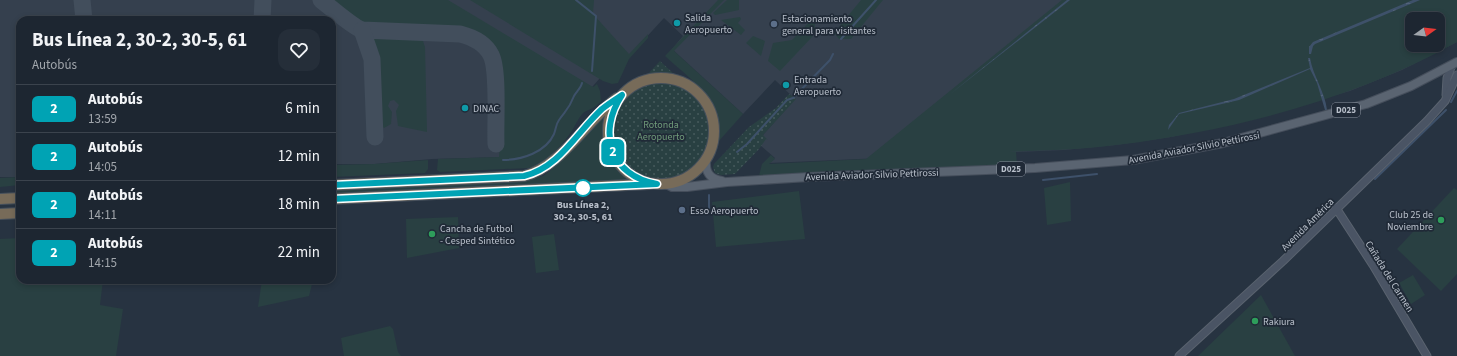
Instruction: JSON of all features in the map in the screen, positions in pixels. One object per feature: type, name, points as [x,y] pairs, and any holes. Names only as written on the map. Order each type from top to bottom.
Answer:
[{"type":"highway","name":"D025","points":[[336,185],[524,176],[535,174],[552,163],[603,109],[622,95],[637,84],[660,78],[678,81],[694,89],[703,98],[709,109],[713,121],[714,133],[712,146],[706,159],[698,169],[688,176],[661,184],[637,178],[626,170],[617,160],[611,147],[608,133],[614,106],[622,95]]},
{"type":"highway","name":"Avenida Aviador Silvio Pettirossi","points":[[336,199],[661,184]]},
{"type":"highway","points":[[0,199],[16,198]]},
{"type":"highway","points":[[0,214],[16,213]]},
{"type":"main road","points":[[1444,101],[1447,78],[1454,63]]},
{"type":"main road","name":"Avenida Aviador Silvio Pettirossi","points":[[661,184],[672,187],[687,187],[727,182],[876,173],[1035,168],[1133,160],[1223,143],[1366,104],[1411,86],[1454,63]]},
{"type":"main road","name":"Avenida América","points":[[1179,356],[1283,261],[1410,137],[1444,101],[1457,75]]},
{"type":"main road","name":"Avenida Aviador Silvio Pettirossi","points":[[706,159],[706,166],[709,176],[714,179],[727,182]]},
{"type":"main road","name":"Cañada del Carmen","points":[[1336,208],[1427,356]]},
{"type":"shaded area","points":[[0,0],[1457,0],[1457,42],[1445,48],[1445,12],[1405,12],[1405,52],[1437,52],[1402,70],[1350,91],[1241,122],[1171,137],[1116,145],[1064,150],[769,163],[775,158],[760,145],[763,135],[795,99],[775,80],[743,114],[672,49],[683,36],[664,18],[606,81],[600,78],[550,135],[505,157],[432,159],[375,164],[336,164],[336,16],[16,16],[16,177],[0,177]]},
{"type":"green space","points":[[329,0],[448,0],[593,87],[597,84],[600,91],[601,101],[595,107],[583,113],[569,135],[559,147],[542,162],[536,165],[529,168],[440,172],[437,170],[438,159],[499,157],[501,130],[499,55],[493,47],[481,37],[458,29],[361,23]]},
{"type":"green space","points":[[470,0],[594,0],[593,14],[629,54],[648,34],[648,38],[629,59],[618,83],[612,84],[603,81]]},
{"type":"green space","points":[[718,0],[724,0],[674,51],[743,114],[718,142],[714,113],[704,93],[687,75],[665,56]]},
{"type":"green space","points":[[727,0],[739,0],[739,10],[715,15],[713,13]]},
{"type":"green space","points":[[861,0],[883,0],[851,39],[839,39],[834,33]]},
{"type":"green space","points":[[1062,0],[1457,0],[1457,42],[1445,48],[1445,12],[1405,12],[1405,52],[1438,52],[1377,80],[1335,96],[1292,110],[1248,121],[1160,139],[1102,147],[1008,152],[1016,152],[1017,165],[830,171],[759,176],[762,164],[771,155],[775,159],[769,164],[866,159]]},
{"type":"green space","points":[[815,16],[815,31],[812,37],[780,71],[768,61],[773,43],[792,40]]},
{"type":"green space","points":[[740,17],[741,19],[738,23],[745,30],[741,35],[721,20]]},
{"type":"green space","points":[[753,36],[765,41],[761,56],[746,43]]},
{"type":"green space","points":[[371,38],[419,38],[423,41],[425,47],[427,132],[398,126],[396,111],[399,105],[394,100],[390,101],[388,106],[392,112],[391,124],[384,128],[380,125],[376,61],[370,41]]},
{"type":"green space","points":[[660,61],[676,76],[660,73],[646,76]]},
{"type":"green space","name":"Rotonda Aeropuerto","points":[[661,81],[680,85],[696,95],[706,111],[710,130],[706,149],[696,165],[680,175],[661,179],[642,175],[626,165],[616,149],[612,130],[616,111],[626,95],[642,85]]},
{"type":"green space","points":[[789,94],[796,99],[763,135],[768,140],[766,139],[759,149],[735,174],[721,175],[715,173],[713,167],[714,164],[749,127],[776,108]]},
{"type":"green space","points":[[607,112],[604,133],[609,152],[619,168],[636,181],[336,196],[336,188],[526,180],[543,176],[550,171]]},
{"type":"green space","points":[[428,160],[428,169],[425,173],[336,177],[336,165]]},
{"type":"green space","points":[[16,177],[16,185],[0,187],[0,178]]},
{"type":"green space","points":[[1070,182],[1071,221],[1047,225],[1044,188]]},
{"type":"green space","name":"Club 25 de Noviembre","points":[[1454,188],[1457,190],[1457,274],[1441,291],[1397,249]]},
{"type":"green space","points":[[799,191],[805,239],[716,247],[712,202]]},
{"type":"green space","name":"Cancha de Futbol - Cesped Sintético","points":[[458,217],[459,248],[407,258],[406,219]]},
{"type":"green space","points":[[554,234],[559,270],[536,273],[532,237]]},
{"type":"green space","points":[[16,238],[16,284],[103,284],[100,305],[123,309],[116,356],[0,356],[0,239]]},
{"type":"green space","points":[[1413,275],[1425,295],[1411,304],[1399,283]]},
{"type":"green space","points":[[261,284],[312,284],[309,296],[258,307]]},
{"type":"green space","name":"Rakiura","points":[[1261,295],[1295,356],[1198,356]]},
{"type":"green space","points":[[390,326],[393,329],[398,352],[401,356],[344,356],[341,338]]},
{"type":"water","points":[[1067,0],[1070,0],[949,95]]},
{"type":"water","points":[[1413,0],[1420,0],[1315,44],[1311,54],[1309,54],[1309,47],[1313,42]]},
{"type":"water","points":[[1308,58],[1310,58],[1326,103],[1327,110],[1325,110],[1317,83],[1310,69],[1239,100],[1179,114],[1168,130],[1169,125],[1179,113],[1234,99],[1310,68]]},
{"type":"waterway","points":[[576,0],[596,16],[592,71]]},
{"type":"waterway","points":[[841,39],[876,0]]},
{"type":"waterway","points":[[737,152],[747,144],[787,100],[793,98],[830,60],[833,54]]},
{"type":"waterway","points":[[503,160],[525,157],[533,154],[545,146],[554,134],[558,122],[581,87],[582,83]]},
{"type":"waterway","points":[[1451,102],[1457,91]]},
{"type":"waterway","points":[[1375,179],[1446,110]]},
{"type":"waterway","points":[[1043,180],[1097,174]]},
{"type":"waterway","points":[[709,195],[709,213]]},
{"type":"taxiway","points":[[82,0],[84,16]]},
{"type":"taxiway","points":[[262,16],[263,0]]},
{"type":"taxiway","points":[[321,0],[347,21],[362,30],[460,34],[474,39],[482,44],[491,55],[495,73],[496,144]]},
{"type":"taxiway","points":[[362,30],[372,59],[375,137]]},
{"type":"bus line","name":"2","points":[[336,185],[524,176],[535,174],[552,163],[603,109],[622,95],[614,106],[610,119],[608,133],[611,147],[617,160],[626,170],[637,178],[657,184],[336,199]]},
{"type":"place","name":"Salida Aeropuerto","points":[[677,23]]},
{"type":"place","name":"Estacionamiento general para visitantes","points":[[774,24]]},
{"type":"place","name":"Entrada Aeropuerto","points":[[786,85]]},
{"type":"place","name":"DINAC","points":[[465,108]]},
{"type":"place","name":"Bus Línea 2, 30-2, 30-5, 61","points":[[583,188]]},
{"type":"place","name":"Esso Aeropuerto","points":[[682,210]]},
{"type":"place","name":"Club 25 de Noviembre","points":[[1441,220]]},
{"type":"place","name":"Cancha de Futbol - Cesped Sintético","points":[[432,234]]},
{"type":"place","name":"Rakiura","points":[[1255,321]]}]
